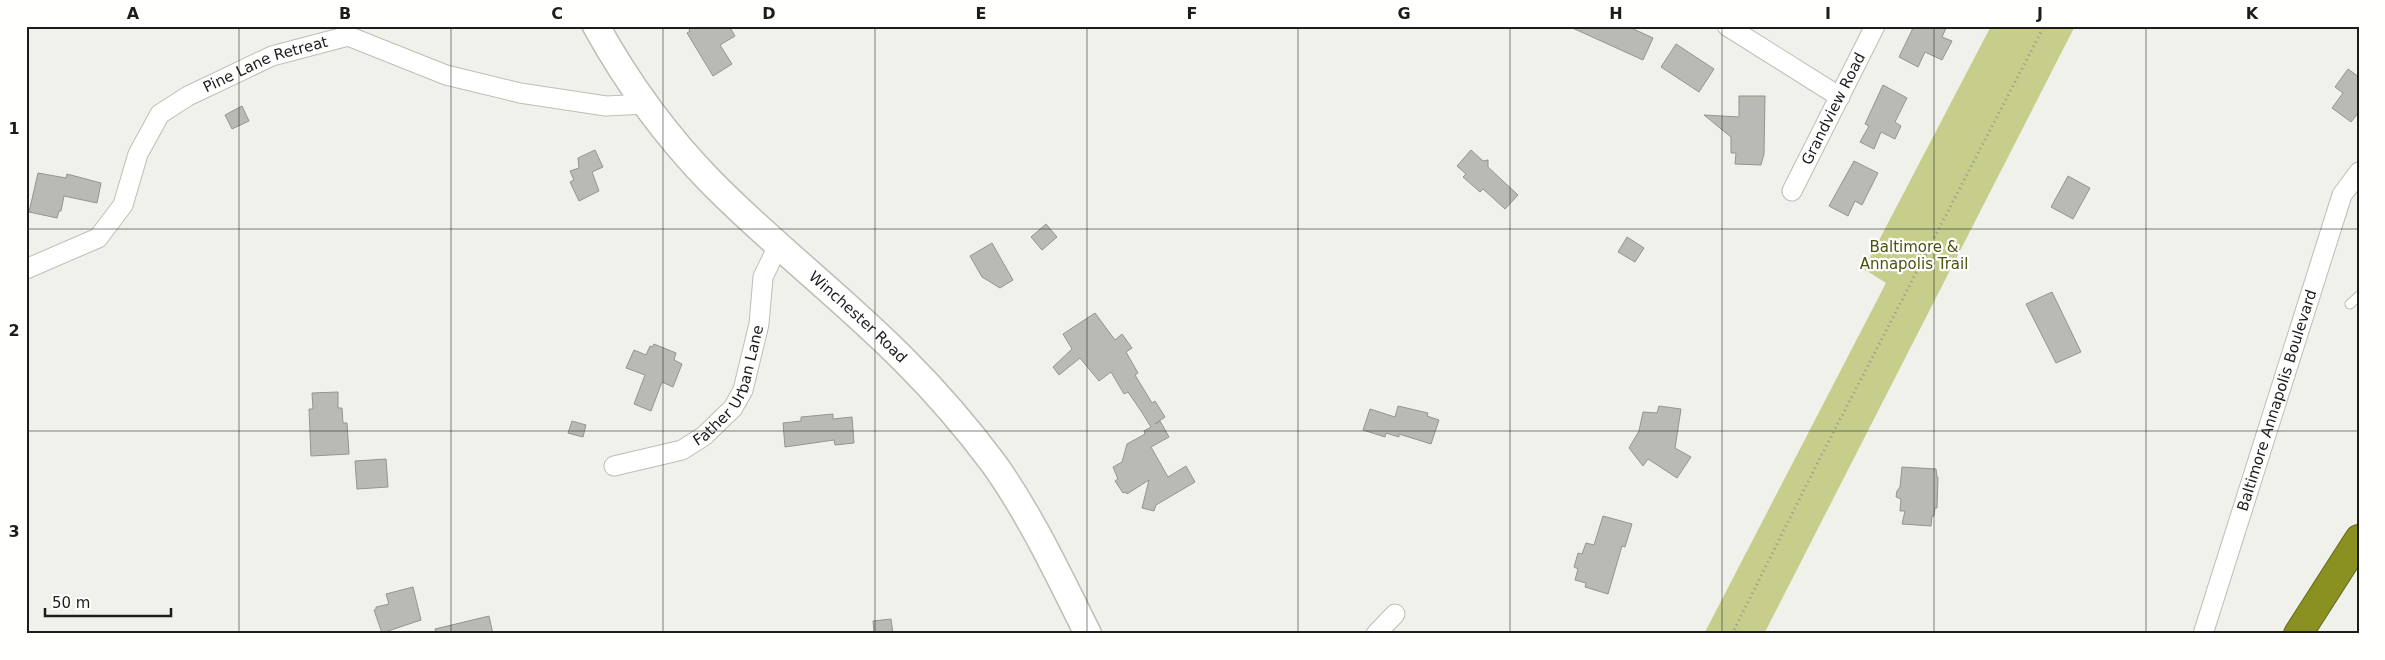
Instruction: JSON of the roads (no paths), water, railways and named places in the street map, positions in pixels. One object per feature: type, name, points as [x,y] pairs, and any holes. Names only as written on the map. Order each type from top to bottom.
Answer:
[{"type":"highway","points":[[2298,634],[2359,539]]},
{"type":"street","name":"Winchester Road","points":[[596,26],[646,104],[705,176],[778,246],[893,349],[924,380],[970,434],[994,465],[1019,503],[1088,634]]},
{"type":"street","points":[[1727,26],[1840,97]]},
{"type":"street","name":"Grandview Road","points":[[1792,191],[1875,26]]},
{"type":"street","name":"Pine Lane Retreat","points":[[26,269],[98,238],[123,204],[138,154],[160,114],[188,96],[272,56],[348,36],[446,75],[520,94],[606,106],[646,104]]},
{"type":"street","name":"Baltimore Annapolis Boulevard","points":[[2203,634],[2342,195],[2359,172]]},
{"type":"street","name":"Father Urban Lane","points":[[614,466],[682,450],[704,436],[733,408],[743,390],[759,324],[763,277],[778,246]]},
{"type":"street","points":[[1376,634],[1395,614]]},
{"type":"lane","points":[[2350,304],[2359,296]]},
{"type":"park label","name":"Baltimore & Annapolis Trail","points":[[1914,256]]}]
